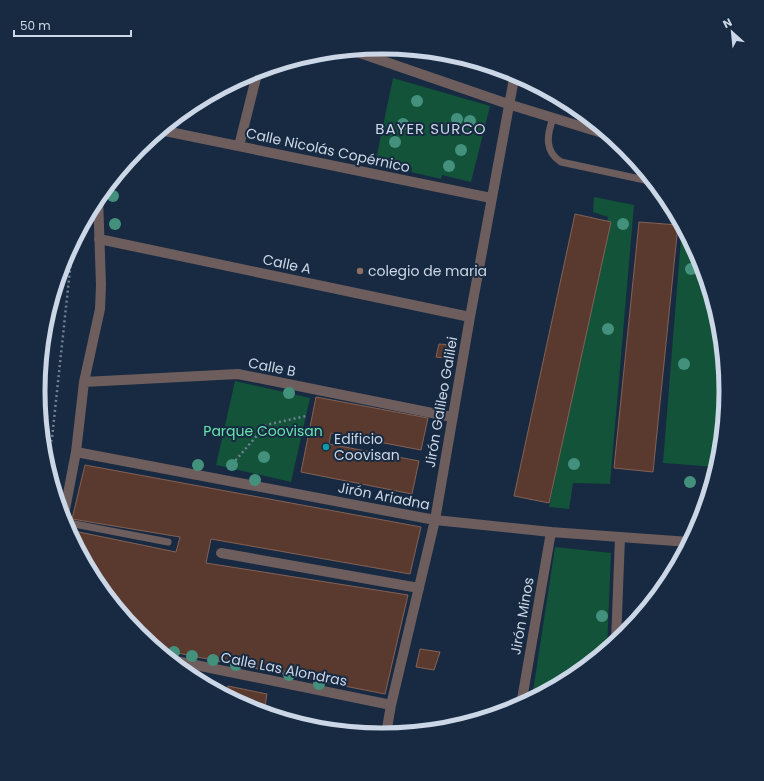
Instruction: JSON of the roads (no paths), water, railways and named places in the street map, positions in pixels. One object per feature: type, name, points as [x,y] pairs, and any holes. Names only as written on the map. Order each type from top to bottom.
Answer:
[{"type":"street","points":[[363,54],[508,104],[597,132]]},
{"type":"street","points":[[239,146],[256,78]]},
{"type":"street","name":"Jirón Galileo Galilei","points":[[387,728],[391,705],[435,520],[491,198],[513,80]]},
{"type":"street","name":"Calle Nicolás Copérnico","points":[[167,131],[491,198]]},
{"type":"street","points":[[66,507],[76,452],[84,382],[100,309],[102,285],[98,209]]},
{"type":"street","name":"Calle A","points":[[99,239],[470,317]]},
{"type":"street","name":"Calle B","points":[[84,382],[238,374],[452,417]]},
{"type":"street","name":"Jirón Ariadna","points":[[76,452],[435,520],[551,532],[683,542]]},
{"type":"street","name":"Jirón Minos","points":[[522,697],[551,532]]},
{"type":"street","points":[[616,632],[620,537]]},
{"type":"street","points":[[221,553],[419,588]]},
{"type":"street","name":"Calle Las Alondras","points":[[183,663],[391,705]]},
{"type":"lane","points":[[553,118],[549,130],[548,149],[554,157],[561,162],[645,180]]},
{"type":"lane","points":[[73,523],[168,542]]},
{"type":"place","name":"colegio de maria","points":[[360,271]]},
{"type":"place","name":"Edificio Coovisan","points":[[326,447]]},
{"type":"district","name":"BAYER SURCO","points":[[431,128]]},
{"type":"park label","name":"Parque Coovisan","points":[[263,431]]}]
